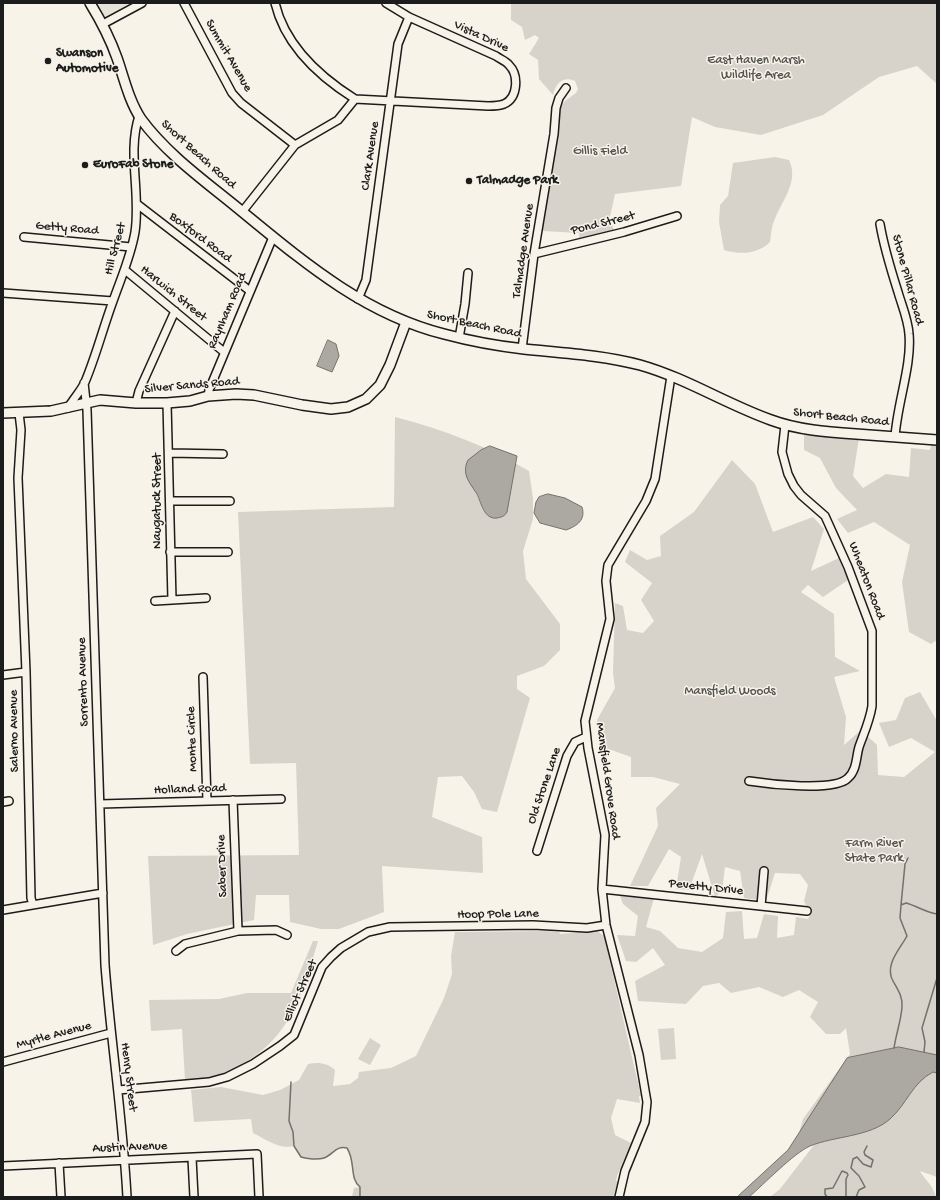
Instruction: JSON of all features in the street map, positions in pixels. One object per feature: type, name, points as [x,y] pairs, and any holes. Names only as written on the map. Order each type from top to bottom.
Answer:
[{"type":"main road","name":"Short Beach Road","points":[[90,3],[103,24],[140,116],[164,145],[309,267],[358,299],[406,322],[459,338],[522,349],[608,358],[641,366],[671,376],[751,413],[785,425],[817,431],[937,440]]},
{"type":"main road","name":"Silver Sands Road","points":[[3,413],[19,413],[68,408],[105,400],[136,403],[167,403],[190,401],[208,396],[245,394],[288,403],[331,409],[356,404],[374,392],[386,375],[406,322]]},
{"type":"street","points":[[103,24],[142,3]]},
{"type":"street","name":"Summit Avenue","points":[[184,3],[232,93],[242,103],[295,145]]},
{"type":"street","points":[[242,212],[295,145],[338,120],[355,98],[340,89],[301,55],[288,33],[275,3]]},
{"type":"street","name":"Vista Drive","points":[[355,98],[391,101],[498,105],[509,101],[515,90],[515,74],[508,64],[496,56],[409,17],[386,3]]},
{"type":"street","name":"Clark Avenue","points":[[358,299],[366,280],[398,44],[409,17]]},
{"type":"street","name":"Talmadge Avenue","points":[[522,349],[534,254],[554,134],[556,108],[559,98],[566,88]]},
{"type":"street","name":"Hill Street","points":[[68,408],[84,383],[125,270],[135,232],[136,204],[134,149],[140,116]]},
{"type":"street","name":"Boxford Road","points":[[136,204],[250,291]]},
{"type":"street","name":"Pond Street","points":[[534,254],[624,232],[676,216]]},
{"type":"street","name":"Stone Pillar Road","points":[[880,224],[888,261],[909,333],[906,369],[898,404],[895,437]]},
{"type":"street","name":"Getty Road","points":[[24,237],[131,247]]},
{"type":"street","name":"Raynham Road","points":[[208,396],[224,352],[273,237]]},
{"type":"street","name":"Harwich Street","points":[[125,270],[224,352]]},
{"type":"street","points":[[459,338],[465,304],[468,273]]},
{"type":"street","points":[[3,293],[113,301]]},
{"type":"street","points":[[136,403],[139,391],[175,311]]},
{"type":"street","name":"Mansfield Grove Road","points":[[618,1197],[623,1175],[645,1122],[647,1109],[639,1055],[606,925],[602,889],[604,829],[586,737],[587,710],[610,619],[606,581],[608,565],[646,500],[655,479],[671,376]]},
{"type":"street","name":"Hill Street","points":[[84,383],[86,403]]},
{"type":"street","name":"Sorrento Avenue","points":[[86,403],[105,961]]},
{"type":"street","name":"Naugatuck Street","points":[[167,403],[170,453],[170,552],[172,600]]},
{"type":"street","name":"Salerno Avenue","points":[[19,413],[22,430],[18,478],[26,672],[31,898],[33,905]]},
{"type":"street","name":"Wheaton Road","points":[[749,781],[770,784],[822,786],[845,781],[850,777],[855,766],[856,756],[870,717],[872,706],[872,631],[848,567],[825,516],[801,495],[794,486],[788,474],[782,452],[785,425]]},
{"type":"street","points":[[170,453],[223,454]]},
{"type":"street","points":[[170,502],[230,501]]},
{"type":"street","points":[[170,552],[228,552]]},
{"type":"street","points":[[155,601],[206,598]]},
{"type":"street","points":[[3,675],[26,672]]},
{"type":"street","name":"Monte Circle","points":[[203,677],[207,801]]},
{"type":"street","name":"Old Stone Lane","points":[[537,851],[571,746],[575,742],[586,737]]},
{"type":"street","name":"Holland Road","points":[[100,804],[281,799]]},
{"type":"street","name":"Saber Drive","points":[[233,800],[238,931]]},
{"type":"street","points":[[761,906],[764,870]]},
{"type":"street","name":"Pevetty Drive","points":[[602,889],[807,911]]},
{"type":"street","points":[[3,910],[102,892]]},
{"type":"street","name":"Hoop Pole Lane","points":[[390,927],[533,925],[587,928],[606,925]]},
{"type":"street","name":"Elliot Street","points":[[118,1090],[214,1081],[227,1077],[254,1064],[294,1034],[322,967],[332,956],[341,948],[368,932],[390,927]]},
{"type":"street","points":[[176,952],[185,944],[238,931],[276,930],[287,935]]},
{"type":"street","name":"Henry Street","points":[[105,961],[128,1197]]},
{"type":"street","name":"Myrtle Avenue","points":[[3,1062],[111,1033]]},
{"type":"street","name":"Austin Avenue","points":[[3,1166],[257,1154],[259,1197]]},
{"type":"street","points":[[192,1158],[194,1197]]},
{"type":"street","points":[[59,1163],[61,1197]]},
{"type":"shaded area","points":[[95,3],[133,3],[106,18]]},
{"type":"shaded area","points":[[328,340],[336,344],[339,356],[332,372],[317,366]]},
{"type":"shaded area","points":[[490,446],[517,456],[507,512],[503,516],[497,518],[489,516],[484,510],[477,494],[467,478],[465,470],[468,460],[481,450]]},
{"type":"shaded area","points":[[548,494],[565,498],[582,507],[583,516],[580,522],[574,527],[566,530],[540,523],[534,513],[536,502],[539,497]]},
{"type":"shaded area","points":[[899,1047],[937,1055],[937,1073],[933,1072],[920,1082],[890,1119],[882,1125],[862,1133],[810,1146],[796,1155],[749,1197],[737,1197],[788,1150],[847,1058]]},
{"type":"green space","name":"East Haven Marsh Wildlife Area","points":[[511,3],[937,3],[937,84],[917,66],[879,77],[823,115],[761,135],[715,127],[692,117],[681,186],[615,194],[610,217],[614,231],[579,240],[579,233],[542,231],[557,141],[560,108],[565,101],[576,93],[578,89],[575,81],[567,79],[558,84],[553,95],[539,79],[538,60],[529,54],[539,38],[535,35],[525,40],[522,27],[511,20]]},
{"type":"green space","points":[[775,157],[789,160],[792,168],[792,177],[791,185],[773,224],[770,242],[754,251],[736,253],[724,250],[719,222],[720,205],[728,196],[733,163]]},
{"type":"green space","points":[[395,417],[464,439],[481,446],[529,471],[533,498],[533,519],[523,551],[526,579],[560,624],[560,650],[544,666],[517,676],[517,689],[530,698],[497,812],[482,809],[474,792],[462,776],[438,777],[432,817],[482,837],[483,873],[382,866],[384,912],[339,929],[321,929],[290,922],[289,895],[256,895],[254,920],[187,934],[153,945],[148,856],[299,855],[296,763],[250,764],[238,512],[394,507]]},
{"type":"green space","points":[[804,432],[859,438],[853,476],[863,488],[886,474],[909,477],[911,448],[930,450],[932,442],[937,443],[937,640],[931,644],[909,632],[902,582],[910,545],[874,522],[848,533],[837,519],[857,510],[836,488],[820,458],[804,450]]},
{"type":"green space","name":"Mansfield Woods","points":[[732,460],[755,484],[773,532],[813,517],[824,529],[811,571],[839,558],[848,580],[823,597],[808,585],[801,592],[834,614],[835,657],[860,671],[834,677],[846,717],[844,745],[861,730],[877,745],[878,775],[904,777],[935,752],[911,738],[889,747],[879,723],[896,720],[905,698],[920,692],[937,721],[937,1177],[920,1171],[933,1189],[936,1197],[770,1197],[780,1189],[814,1145],[799,1133],[803,1119],[850,1054],[846,1028],[840,1034],[826,1034],[810,1017],[818,1002],[799,990],[783,997],[759,987],[731,993],[719,983],[703,986],[686,1004],[638,1001],[635,981],[665,965],[653,948],[636,962],[626,961],[617,935],[635,936],[638,916],[623,904],[620,896],[654,898],[646,927],[660,931],[678,948],[702,952],[723,938],[726,912],[742,911],[744,939],[757,938],[764,914],[778,916],[777,938],[794,935],[796,917],[808,919],[810,915],[804,901],[808,885],[800,874],[775,873],[766,901],[744,898],[740,871],[725,867],[722,891],[715,897],[702,854],[689,890],[676,889],[681,857],[669,849],[648,886],[630,886],[658,826],[656,808],[680,784],[653,777],[631,777],[631,757],[603,747],[597,720],[615,688],[613,673],[615,603],[623,606],[627,630],[643,633],[654,621],[641,600],[652,583],[625,562],[630,550],[647,560],[661,556],[660,536],[694,512]]},
{"type":"green space","points":[[597,931],[604,936],[641,1096],[639,1096],[640,1103],[617,1099],[611,1118],[615,1135],[631,1143],[617,1176],[616,1181],[618,1182],[613,1197],[352,1197],[354,1188],[360,1187],[354,1178],[351,1158],[347,1148],[343,1147],[337,1149],[324,1158],[306,1158],[301,1157],[294,1146],[289,1147],[278,1145],[253,1133],[251,1119],[194,1122],[191,1090],[221,1087],[263,1095],[280,1090],[299,1080],[308,1064],[316,1063],[326,1064],[335,1070],[333,1086],[350,1084],[358,1078],[359,1072],[391,1068],[416,1056],[444,998],[452,974],[451,956],[455,932],[559,932],[560,934]]},
{"type":"green space","points":[[313,941],[318,941],[300,996],[292,1013],[273,1040],[261,1052],[233,1069],[218,1075],[185,1080],[182,1029],[151,1031],[149,1000],[219,999],[247,993],[291,993]]},
{"type":"green space","points":[[674,1028],[676,1059],[661,1060],[658,1029]]},
{"type":"green space","points":[[370,1038],[381,1045],[370,1065],[358,1059]]},
{"type":"waterway","points":[[901,905],[905,864],[908,858]]},
{"type":"waterway","points":[[894,1048],[901,1017],[902,1000],[893,981],[890,969],[894,957],[907,936],[900,918],[901,905],[906,903],[937,914]]},
{"type":"waterway","points":[[924,1052],[925,1042],[922,1028],[937,978]]},
{"type":"waterway","points":[[291,1082],[289,1121],[293,1132],[294,1146],[301,1157],[312,1159],[324,1158],[337,1149],[343,1147],[347,1148],[350,1153],[353,1174],[360,1187],[360,1197]]},
{"type":"waterway","points":[[856,1197],[859,1190],[865,1187],[859,1176],[851,1168],[853,1159],[857,1157],[863,1164],[871,1167],[873,1160],[865,1155],[864,1152],[867,1146]]},
{"type":"waterway","points":[[827,1197],[825,1194],[825,1189],[833,1188],[842,1171],[848,1175],[846,1179],[846,1197]]},
{"type":"place","name":"Swanson Automotive","points":[[48,61]]},
{"type":"place","name":"EuroFab Stone","points":[[85,165]]},
{"type":"place","name":"Talmadge Park","points":[[469,181]]},
{"type":"park label","name":"Gillis Field","points":[[600,152]]},
{"type":"park label","name":"Farm River State Park","points":[[874,852]]}]
